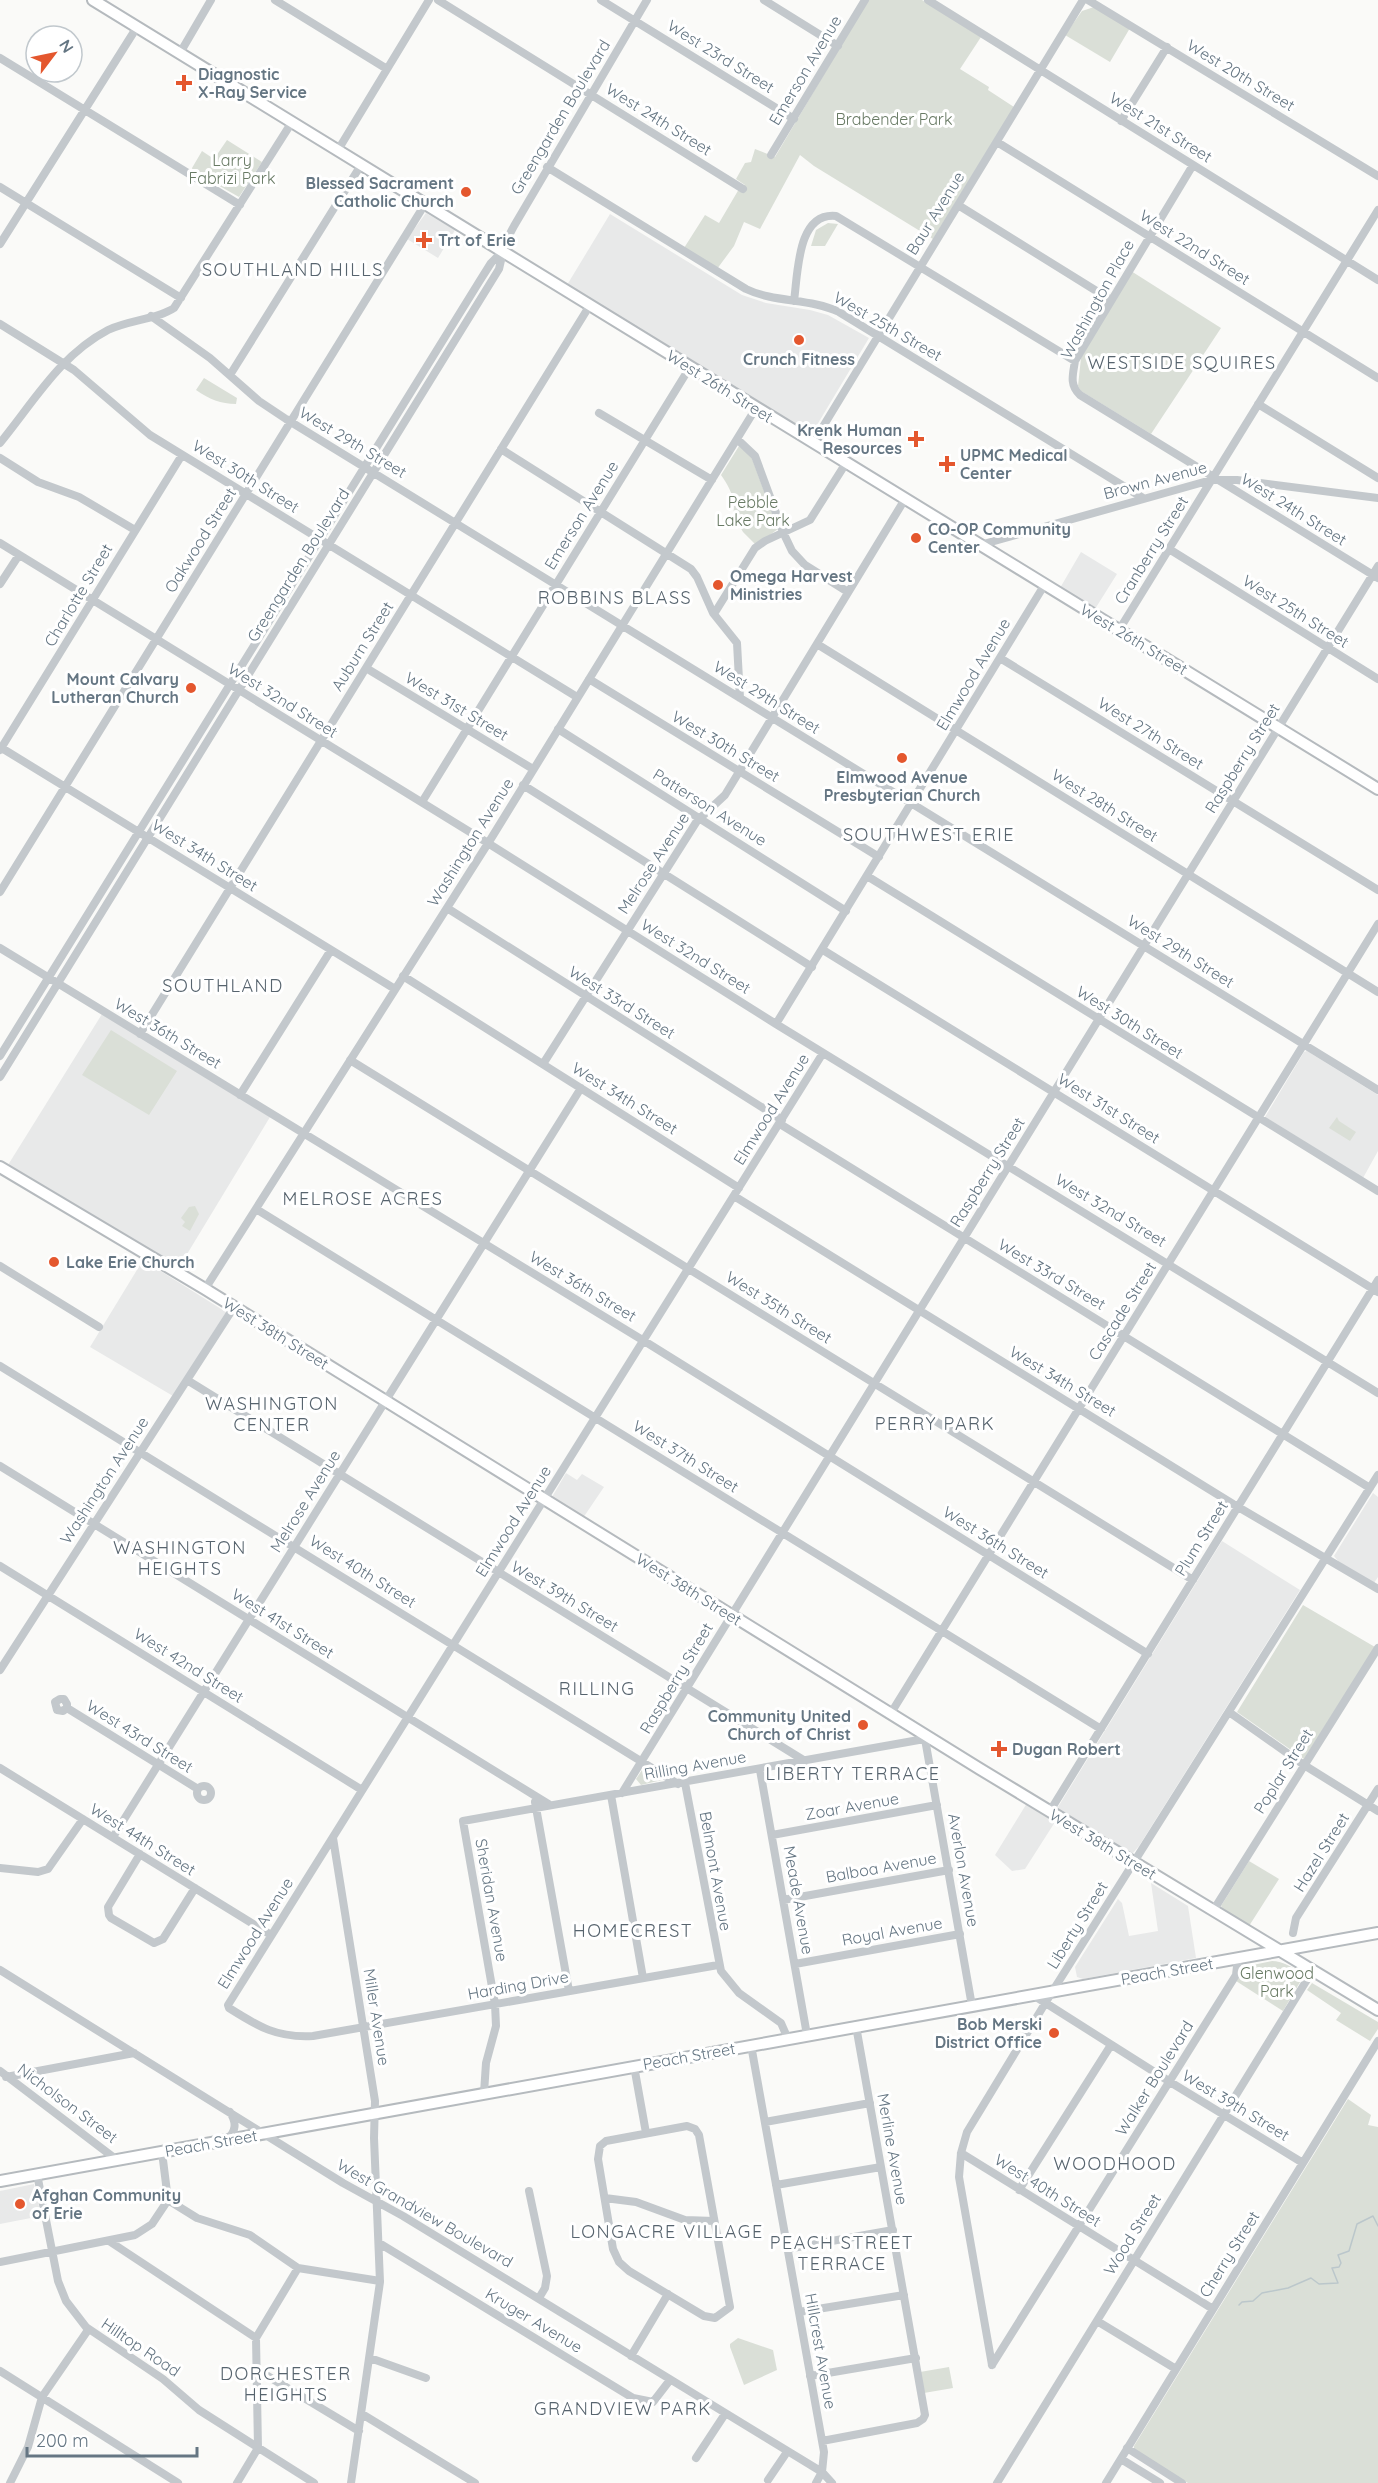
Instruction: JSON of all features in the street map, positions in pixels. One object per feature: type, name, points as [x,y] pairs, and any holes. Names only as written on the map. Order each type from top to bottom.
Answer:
[{"type":"main road","name":"West 26th Street","points":[[93,0],[1378,789]]},
{"type":"main road","name":"West 38th Street","points":[[0,1167],[206,1289],[928,1738],[1378,2010]]},
{"type":"main road","name":"Peach Street","points":[[0,2181],[1378,1932]]},
{"type":"street","points":[[180,53],[211,0]]},
{"type":"street","points":[[275,0],[387,69]]},
{"type":"street","points":[[338,150],[429,0]]},
{"type":"street","name":"West 24th Street","points":[[438,0],[743,189]]},
{"type":"street","name":"West 23rd Street","points":[[601,0],[794,118]]},
{"type":"street","name":"Greengarden Boulevard","points":[[0,1077],[499,269],[502,252],[514,226],[647,0]]},
{"type":"street","points":[[764,0],[838,46]]},
{"type":"street","name":"Emerson Avenue","points":[[771,155],[865,0]]},
{"type":"street","name":"West 21st Street","points":[[928,0],[1378,280]]},
{"type":"street","name":"Baur Avenue","points":[[813,443],[1083,0]]},
{"type":"street","name":"West 20th Street","points":[[1088,0],[1378,176]]},
{"type":"street","points":[[0,244],[137,27]]},
{"type":"street","points":[[1121,121],[1167,47]]},
{"type":"street","points":[[0,58],[240,205]]},
{"type":"street","points":[[0,443],[63,363],[87,343],[127,322],[172,310],[182,298],[292,122]]},
{"type":"street","name":"West 22nd Street","points":[[997,142],[1378,378]]},
{"type":"street","points":[[230,375],[361,165]]},
{"type":"street","name":"Washington Place","points":[[1074,388],[1072,379],[1075,361],[1193,165]]},
{"type":"street","name":"West 25th Street","points":[[547,167],[746,289],[767,297],[794,300],[832,309],[1143,498]]},
{"type":"street","points":[[0,186],[182,298]]},
{"type":"street","name":"Oakwood Street","points":[[0,892],[425,204]]},
{"type":"street","points":[[957,205],[1110,300]]},
{"type":"street","name":"Cranberry Street","points":[[1119,630],[1378,210]]},
{"type":"street","points":[[794,300],[805,236],[812,224],[823,216],[841,218],[1075,361]]},
{"type":"street","name":"Greengarden Boulevard","points":[[0,1056],[486,270],[502,252]]},
{"type":"street","name":"Auburn Street","points":[[140,1034],[590,306]]},
{"type":"street","name":"West 29th Street","points":[[151,316],[190,343],[259,401],[291,422],[1378,1090]]},
{"type":"street","name":"West 30th Street","points":[[0,324],[80,374],[140,427],[182,455],[578,697]]},
{"type":"street","name":"Emerson Avenue","points":[[422,802],[690,367]]},
{"type":"street","name":"West 24th Street","points":[[1074,388],[1214,479],[1375,577]]},
{"type":"street","points":[[1258,404],[1378,478]]},
{"type":"street","name":"Washington Avenue","points":[[206,1289],[488,843],[756,408]]},
{"type":"street","points":[[599,412],[712,480]]},
{"type":"street","points":[[737,439],[755,456],[789,547],[800,561],[848,592]]},
{"type":"street","points":[[501,449],[688,566],[695,574],[714,614],[737,643],[740,698]]},
{"type":"street","name":"Charlotte Street","points":[[1,748],[182,455]]},
{"type":"street","points":[[0,458],[38,482],[64,490],[135,530]]},
{"type":"street","points":[[714,614],[756,548],[810,520],[846,463]]},
{"type":"street","name":"Brown Avenue","points":[[980,545],[1214,479],[1378,498]]},
{"type":"street","name":"Melrose Avenue","points":[[543,1064],[699,818],[722,799],[740,771],[905,499]]},
{"type":"street","name":"West 32nd Street","points":[[0,543],[422,802],[823,1053],[1378,1393]]},
{"type":"street","name":"West 25th Street","points":[[1169,549],[1378,679]]},
{"type":"street","points":[[0,584],[18,555]]},
{"type":"street","name":"Raspberry Street","points":[[622,1793],[1278,728],[1375,577],[1378,566]]},
{"type":"street","name":"Elmwood Avenue","points":[[776,1024],[1045,584]]},
{"type":"street","name":"West 28th Street","points":[[817,644],[1378,992]]},
{"type":"street","name":"West 27th Street","points":[[1000,658],[1378,890]]},
{"type":"street","name":"West 31st Street","points":[[366,668],[533,769]]},
{"type":"street","name":"West 30th Street","points":[[589,679],[879,857]]},
{"type":"street","name":"Patterson Avenue","points":[[558,729],[846,911]]},
{"type":"street","name":"West 34th Street","points":[[1,748],[395,989]]},
{"type":"street","points":[[524,785],[812,967]]},
{"type":"street","name":"West 30th Street","points":[[867,876],[1378,1191]]},
{"type":"street","name":"West 33rd Street","points":[[447,908],[964,1238],[1370,1488]]},
{"type":"street","name":"Cascade Street","points":[[891,1713],[1378,924]]},
{"type":"street","name":"West 36th Street","points":[[0,948],[644,1341],[1148,1654]]},
{"type":"street","points":[[240,1095],[331,950]]},
{"type":"street","name":"West 31st Street","points":[[823,950],[1375,1290]]},
{"type":"street","name":"West 34th Street","points":[[403,976],[543,1064],[919,1311],[1238,1507],[1378,1589]]},
{"type":"street","name":"Elmwood Avenue","points":[[228,2004],[823,1053]]},
{"type":"street","name":"West 35th Street","points":[[350,1060],[1192,1580]]},
{"type":"street","name":"Melrose Avenue","points":[[113,1837],[581,1089]]},
{"type":"street","name":"West 37th Street","points":[[256,1209],[1101,1729]]},
{"type":"street","points":[[0,1266],[99,1327]]},
{"type":"street","name":"Plum Street","points":[[1050,1811],[1327,1362],[1375,1290],[1378,1280]]},
{"type":"street","name":"Washington Avenue","points":[[0,1668],[234,1307]]},
{"type":"street","name":"West 40th Street","points":[[0,1366],[642,1761],[682,1783]]},
{"type":"street","name":"West 39th Street","points":[[187,1380],[805,1761]]},
{"type":"street","name":"West 41st Street","points":[[0,1466],[550,1805]]},
{"type":"street","name":"Liberty Street","points":[[992,2365],[961,2188],[960,2153],[972,2123],[1378,1475]]},
{"type":"street","name":"West 42nd Street","points":[[0,1566],[362,1790]]},
{"type":"street","name":"Poplar Street","points":[[1213,1911],[1378,1648]]},
{"type":"street","name":"West 43rd Street","points":[[66,1708],[198,1789]]},
{"type":"street","points":[[1228,1712],[1304,1765],[1378,1811]]},
{"type":"street","name":"Rilling Avenue","points":[[536,1807],[760,1770],[928,1738]]},
{"type":"street","name":"Averlon Avenue","points":[[928,1738],[937,1805],[972,2006]]},
{"type":"street","name":"West 44th Street","points":[[0,1768],[271,1935]]},
{"type":"street","name":"Meade Avenue","points":[[760,1770],[807,2035]]},
{"type":"street","name":"Belmont Avenue","points":[[682,1783],[718,1965]]},
{"type":"street","name":"Hazel Street","points":[[1293,1932],[1296,1918],[1378,1789]]},
{"type":"street","points":[[534,1795],[569,1991]]},
{"type":"street","points":[[611,1795],[643,1978]]},
{"type":"street","name":"Zoar Avenue","points":[[772,1835],[937,1805]]},
{"type":"street","name":"Sheridan Avenue","points":[[484,2093],[486,2064],[496,2026],[495,2004],[464,1821],[536,1807]]},
{"type":"street","points":[[0,1868],[40,1872],[51,1867],[83,1819]]},
{"type":"street","name":"Miller Avenue","points":[[333,1838],[375,2101],[378,2202],[380,2281],[351,2483]]},
{"type":"street","points":[[140,1854],[108,1907],[111,1918],[154,1943],[163,1939],[195,1888]]},
{"type":"street","name":"Balboa Avenue","points":[[783,1900],[949,1870]]},
{"type":"street","name":"Royal Avenue","points":[[795,1964],[960,1934]]},
{"type":"street","name":"Walker Boulevard","points":[[992,2365],[1236,1975],[1238,1958]]},
{"type":"street","points":[[718,1965],[739,1993],[781,2023],[788,2039]]},
{"type":"street","name":"Harding Drive","points":[[228,2004],[229,2008],[266,2031],[284,2036],[314,2036],[718,1965]]},
{"type":"street","name":"West Grandview Boulevard","points":[[0,1970],[343,2183],[539,2298],[822,2472],[832,2483]]},
{"type":"street","name":"Wood Street","points":[[997,2483],[1313,1970]]},
{"type":"street","name":"West 39th Street","points":[[1033,1995],[1303,2163]]},
{"type":"street","name":"Merline Avenue","points":[[822,2441],[917,2423],[923,2419],[925,2408],[856,2026]]},
{"type":"street","name":"Cherry Street","points":[[1106,2483],[1378,2041]]},
{"type":"street","name":"Hillcrest Avenue","points":[[751,2045],[822,2441],[824,2458],[822,2472],[816,2483]]},
{"type":"street","points":[[1019,2190],[1111,2045]]},
{"type":"street","points":[[2,2075],[134,2053]]},
{"type":"street","points":[[634,2066],[646,2133]]},
{"type":"street","name":"Nicholson Street","points":[[2,2075],[117,2160]]},
{"type":"street","points":[[765,2122],[870,2103]]},
{"type":"street","points":[[227,2140],[235,2129],[230,2112]]},
{"type":"street","points":[[687,2126],[695,2129],[699,2135],[730,2307],[719,2316],[708,2318],[629,2271],[620,2262],[613,2249],[598,2159],[600,2146],[610,2140],[646,2133],[687,2126]]},
{"type":"street","points":[[0,2262],[135,2235],[152,2224],[168,2200],[162,2152]]},
{"type":"street","name":"West 40th Street","points":[[960,2153],[1213,2309]]},
{"type":"street","points":[[776,2185],[881,2167]]},
{"type":"street","name":"Hilltop Road","points":[[37,2174],[61,2289],[72,2309],[88,2330],[163,2379],[199,2410],[314,2483]]},
{"type":"street","points":[[529,2191],[547,2276],[546,2286],[539,2298]]},
{"type":"street","points":[[605,2198],[636,2202],[686,2220],[714,2221]]},
{"type":"street","points":[[168,2200],[197,2218],[250,2235],[298,2268],[380,2281]]},
{"type":"street","points":[[788,2249],[893,2230]]},
{"type":"street","points":[[133,2256],[135,2235]]},
{"type":"street","points":[[109,2241],[256,2338]]},
{"type":"street","name":"Kruger Avenue","points":[[379,2243],[633,2398],[653,2402],[670,2380]]},
{"type":"street","points":[[237,2483],[258,2448],[256,2338],[298,2268]]},
{"type":"street","points":[[631,2356],[668,2294]]},
{"type":"street","points":[[799,2312],[904,2295]]},
{"type":"street","points":[[1097,2321],[1176,2369]]},
{"type":"street","points":[[10,2483],[28,2447],[42,2397],[88,2330]]},
{"type":"street","points":[[370,2358],[426,2378]]},
{"type":"street","points":[[810,2376],[916,2358]]},
{"type":"street","points":[[256,2369],[359,2431]]},
{"type":"street","points":[[0,2371],[178,2483]]},
{"type":"street","points":[[362,2414],[475,2483]]},
{"type":"street","points":[[696,2458],[725,2414]]},
{"type":"street","points":[[1127,2448],[1182,2483]]},
{"type":"street","points":[[768,2480],[787,2452]]},
{"type":"street","points":[[1121,2459],[1160,2483]]},
{"type":"shaded area","points":[[426,213],[455,230],[438,258],[407,239]]},
{"type":"shaded area","points":[[610,214],[742,295],[766,303],[828,315],[869,338],[811,435],[567,285]]},
{"type":"shaded area","points":[[1081,552],[1117,574],[1095,609],[1060,588]]},
{"type":"shaded area","points":[[102,1014],[270,1117],[178,1269],[8,1165]]},
{"type":"shaded area","points":[[1307,1051],[1378,1095],[1378,1151],[1363,1178],[1265,1117],[1304,1052]]},
{"type":"shaded area","points":[[143,1260],[226,1312],[173,1396],[90,1347]]},
{"type":"shaded area","points":[[566,1473],[577,1480],[582,1474],[604,1487],[583,1518],[552,1497]]},
{"type":"shaded area","points":[[1373,1493],[1378,1497],[1378,1577],[1374,1583],[1339,1562],[1334,1556]]},
{"type":"shaded area","points":[[1222,1541],[1300,1590],[1139,1846],[1133,1853],[1127,1853],[1059,1811],[1058,1807]]},
{"type":"shaded area","points":[[1027,1803],[1055,1822],[1025,1869],[1012,1871],[995,1855]]},
{"type":"shaded area","points":[[1151,1883],[1188,1906],[1196,1958],[1083,1979],[1077,1977],[1075,1967],[1118,1899],[1122,1903],[1129,1936],[1158,1931]]},
{"type":"shaded area","points":[[34,2184],[41,2216],[0,2224],[0,2191]]},
{"type":"green space","name":"Brabender Park","points":[[868,0],[922,0],[981,37],[960,69],[989,87],[988,90],[1014,107],[933,239],[814,166],[800,155],[760,229],[744,222],[734,246],[717,269],[684,248],[705,215],[719,223],[739,189],[745,185],[736,179],[745,163],[751,162],[755,149],[775,157]]},
{"type":"green space","points":[[1094,7],[1130,28],[1110,62],[1065,35],[1082,11]]},
{"type":"green space","name":"Larry Fabrizi Park","points":[[227,140],[262,162],[239,197],[193,171],[192,168],[202,151],[214,159]]},
{"type":"green space","points":[[828,223],[838,224],[825,246],[811,246],[816,230]]},
{"type":"green space","points":[[1131,271],[1221,328],[1151,434],[1081,391],[1078,386],[1081,358]]},
{"type":"green space","points":[[204,378],[237,398],[236,404],[215,400],[196,390]]},
{"type":"green space","name":"Pebble Lake Park","points":[[739,446],[751,456],[778,529],[756,545],[743,532],[733,514],[733,498],[721,475]]},
{"type":"green space","points":[[111,1030],[177,1071],[149,1115],[82,1075]]},
{"type":"green space","points":[[1337,1117],[1339,1121],[1356,1132],[1350,1141],[1329,1128]]},
{"type":"green space","points":[[195,1206],[199,1214],[190,1231],[182,1226],[185,1222],[181,1218],[189,1207]]},
{"type":"green space","points":[[1303,1605],[1375,1647],[1304,1759],[1237,1712]]},
{"type":"green space","points":[[644,1767],[662,1780],[641,1785],[636,1779]]},
{"type":"green space","points":[[1249,1861],[1279,1879],[1249,1926],[1225,1912],[1221,1906]]},
{"type":"green space","name":"Glenwood Park","points":[[1272,1961],[1289,1966],[1303,1977],[1283,2011],[1236,1981],[1248,1966]]},
{"type":"green space","points":[[1312,1983],[1378,2022],[1378,2029],[1370,2041],[1336,2020],[1341,2013],[1307,1990]]},
{"type":"green space","points":[[1348,2099],[1371,2115],[1368,2125],[1378,2127],[1378,2483],[1188,2483],[1134,2450],[1134,2446]]},
{"type":"green space","points":[[738,2338],[773,2350],[777,2370],[744,2385],[730,2347],[730,2344]]},
{"type":"green space","points":[[949,2367],[953,2388],[924,2393],[920,2372]]},
{"type":"waterway","points":[[1239,2305],[1242,2302],[1253,2301],[1262,2293],[1288,2288],[1311,2278],[1319,2284],[1338,2283],[1332,2268],[1339,2267],[1341,2263],[1338,2255],[1349,2251],[1357,2224],[1373,2216],[1378,2226]]},
{"type":"place","name":"Diagnostic X-Ray Service","points":[[184,83]]},
{"type":"place","name":"Blessed Sacrament Catholic Church","points":[[466,192]]},
{"type":"place","name":"Trt of Erie","points":[[424,240]]},
{"type":"place","name":"Crunch Fitness","points":[[799,340]]},
{"type":"place","name":"Krenk Human Resources","points":[[916,439]]},
{"type":"place","name":"UPMC Medical Center","points":[[947,464]]},
{"type":"place","name":"CO-OP Community Center","points":[[916,538]]},
{"type":"place","name":"Omega Harvest Ministries","points":[[718,585]]},
{"type":"place","name":"Mount Calvary Lutheran Church","points":[[191,688]]},
{"type":"place","name":"Elmwood Avenue Presbyterian Church","points":[[902,758]]},
{"type":"place","name":"Lake Erie Church","points":[[54,1262]]},
{"type":"place","name":"Community United Church of Christ","points":[[863,1725]]},
{"type":"place","name":"Dugan Robert","points":[[999,1749]]},
{"type":"place","name":"Bob Merski District Office","points":[[1054,2033]]},
{"type":"place","name":"Afghan Community of Erie","points":[[20,2204]]},
{"type":"district","name":"SOUTHLAND HILLS","points":[[293,269]]},
{"type":"district","name":"WESTSIDE SQUIRES","points":[[1182,362]]},
{"type":"district","name":"ROBBINS BLASS","points":[[615,597]]},
{"type":"district","name":"SOUTHWEST ERIE","points":[[929,834]]},
{"type":"district","name":"SOUTHLAND","points":[[223,985]]},
{"type":"district","name":"MELROSE ACRES","points":[[363,1198]]},
{"type":"district","name":"WASHINGTON CENTER","points":[[272,1413]]},
{"type":"district","name":"PERRY PARK","points":[[935,1423]]},
{"type":"district","name":"WASHINGTON HEIGHTS","points":[[180,1557]]},
{"type":"district","name":"RILLING","points":[[597,1688]]},
{"type":"district","name":"LIBERTY TERRACE","points":[[853,1773]]},
{"type":"district","name":"HOMECREST","points":[[633,1930]]},
{"type":"district","name":"WOODHOOD","points":[[1115,2163]]},
{"type":"district","name":"LONGACRE VILLAGE","points":[[667,2231]]},
{"type":"district","name":"PEACH STREET TERRACE","points":[[842,2252]]},
{"type":"district","name":"DORCHESTER HEIGHTS","points":[[286,2383]]},
{"type":"district","name":"GRANDVIEW PARK","points":[[623,2408]]}]
